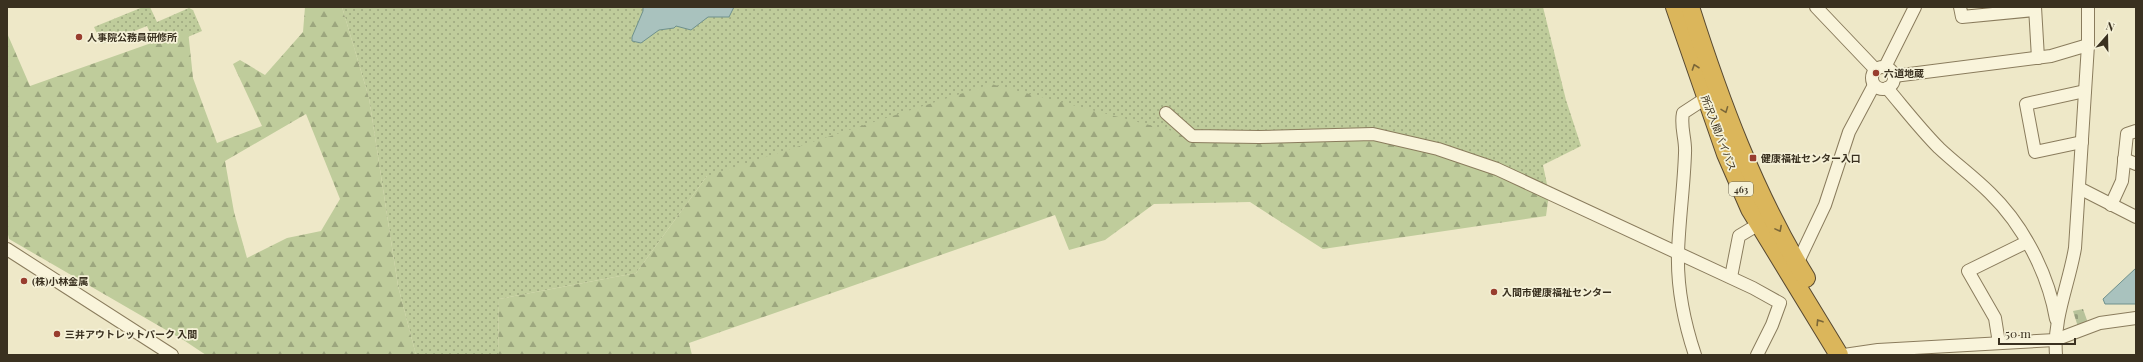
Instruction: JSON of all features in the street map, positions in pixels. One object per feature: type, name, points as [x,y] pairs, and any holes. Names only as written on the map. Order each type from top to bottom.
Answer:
[{"type":"highway","name":"所沢入間バイパス","points":[[1675,7],[1726,154],[1750,209],[1847,354]]},
{"type":"highway","name":"所沢入間バイパス","points":[[1690,7],[1710,68],[1738,144],[1764,201],[1847,354]]},
{"type":"street","points":[[1816,7],[1880,68],[1891,70],[1894,76],[1893,84],[1887,88],[1880,89],[1874,85],[1871,79],[1880,68],[1914,7]]},
{"type":"street","points":[[1960,7],[1962,17],[2035,8],[2038,58]]},
{"type":"street","points":[[2056,355],[2056,324],[2074,255],[2088,45],[2088,7]]},
{"type":"street","points":[[1894,76],[2038,58],[2088,45]]},
{"type":"street","points":[[1797,264],[1825,205],[1849,132],[1874,85]]},
{"type":"street","points":[[1887,88],[1939,148],[1991,194],[2019,228],[2052,298],[2056,324]]},
{"type":"street","points":[[2082,142],[2035,152],[2026,104],[2085,91]]},
{"type":"street","points":[[1695,355],[1686,328],[1680,294],[1678,254],[1685,151],[1681,122],[1683,113],[1706,98]]},
{"type":"street","points":[[1166,113],[1192,136],[1259,137],[1373,134],[1438,149],[1497,169],[1678,254],[1731,277],[1780,303],[1772,326],[1757,355]]},
{"type":"street","points":[[2111,205],[2122,181],[2127,134],[2136,131]]},
{"type":"street","points":[[2124,159],[2136,164]]},
{"type":"street","points":[[2079,188],[2136,217]]},
{"type":"street","points":[[1731,277],[1739,236],[1759,224]]},
{"type":"street","points":[[1999,343],[1995,318],[1968,271],[2026,242]]},
{"type":"street","points":[[7,249],[157,351],[172,355]]},
{"type":"street","points":[[1847,354],[2055,340],[2100,323],[2136,319]]},
{"type":"green space","points":[[143,7],[150,7],[157,22],[189,8],[193,10],[202,31],[157,50],[147,26],[102,44],[94,27]]},
{"type":"green space","points":[[305,7],[342,7],[369,98],[398,286],[416,355],[206,355],[185,341],[9,239],[7,230],[7,33],[30,86],[188,30],[193,78],[217,143],[262,126],[233,64],[240,60],[265,75],[303,32]],"holes":[[[306,114],[340,199],[321,231],[287,238],[247,258],[234,212],[225,161]]]},
{"type":"green space","points":[[342,7],[1543,7],[1566,100],[1581,146],[1543,165],[1549,194],[707,176],[636,273],[499,299],[498,355],[416,355],[398,286],[369,98]]},
{"type":"green space","points":[[991,84],[1192,136],[1373,134],[1438,149],[1549,194],[1546,216],[1323,249],[1250,202],[1154,204],[1105,240],[1069,250],[1055,215],[689,343],[692,355],[498,355],[499,299],[636,273],[707,176]]},
{"type":"green space","points":[[2083,309],[2088,323],[2078,327],[2073,311]]},
{"type":"water","points":[[643,7],[734,7],[729,17],[708,17],[691,30],[676,26],[674,28],[659,30],[641,43],[632,41],[632,37],[643,11]]},
{"type":"water","points":[[2136,268],[2136,304],[2105,304],[2103,299]]},
{"type":"place","name":"人事院公務員研修所","points":[[79,37]]},
{"type":"place","name":"六道地蔵","points":[[1876,73]]},
{"type":"place","name":"健康福祉センター入口","points":[[1753,158]]},
{"type":"place","name":"(株)小林金属","points":[[24,281]]},
{"type":"place","name":"入間市健康福祉センター","points":[[1494,292]]},
{"type":"place","name":"三井アウトレットパーク 入間","points":[[57,334]]}]
